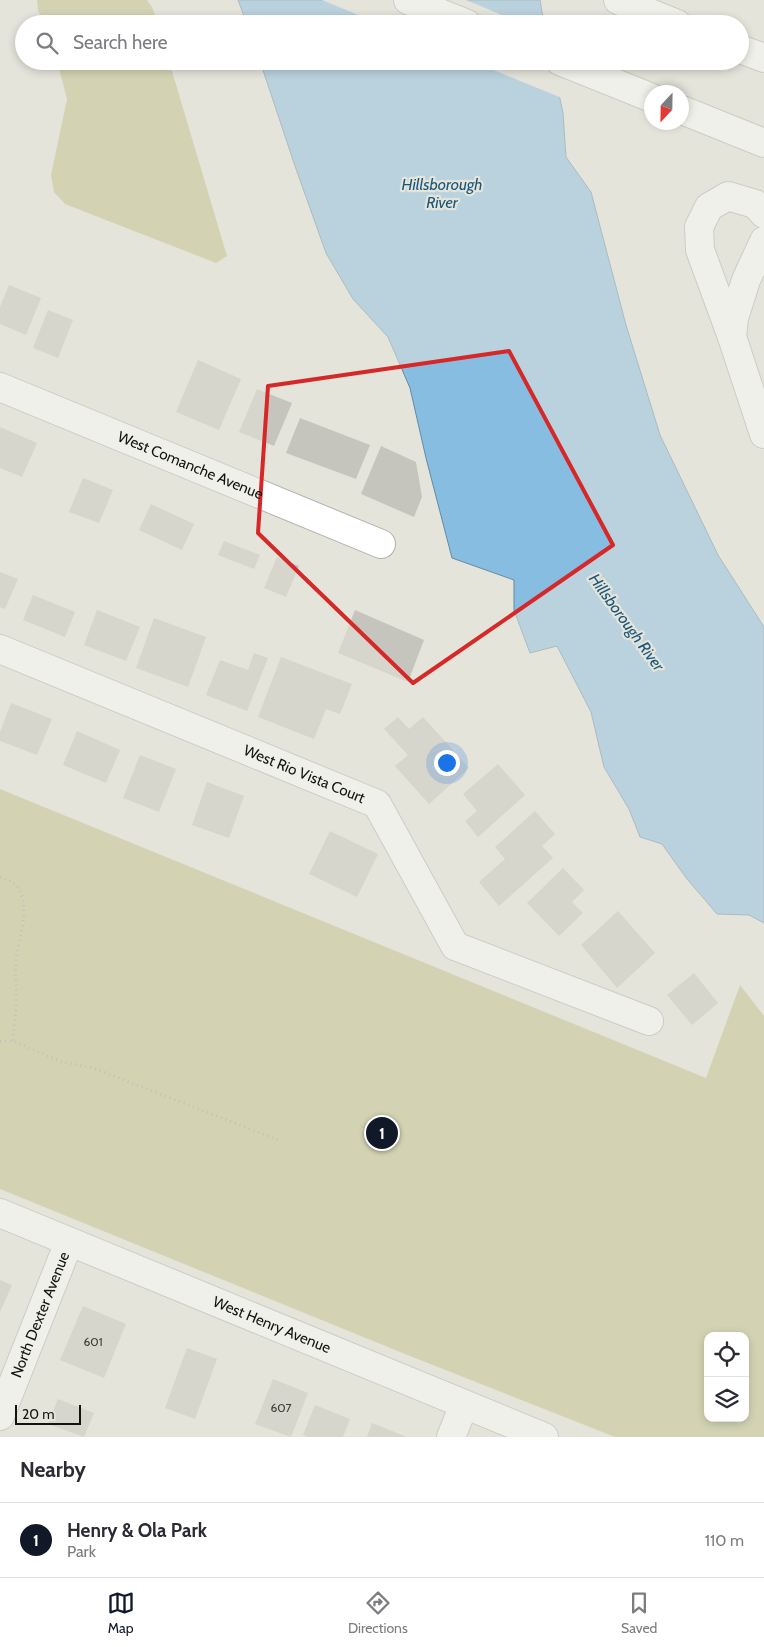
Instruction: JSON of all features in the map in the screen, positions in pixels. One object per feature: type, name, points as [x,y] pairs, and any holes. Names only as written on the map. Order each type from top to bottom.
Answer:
[{"type":"street","points":[[408,0],[445,15]]},
{"type":"street","points":[[618,0],[656,15]]},
{"type":"street","points":[[749,52],[764,58]]},
{"type":"street","points":[[582,70],[644,95]]},
{"type":"street","points":[[689,113],[764,143]]},
{"type":"street","points":[[764,214],[755,204],[728,196],[709,207],[699,227],[700,250],[732,337],[764,434]]},
{"type":"street","points":[[732,337],[734,318],[746,280],[764,241]]},
{"type":"street","name":"West Comanche Avenue","points":[[0,387],[381,544]]},
{"type":"street","name":"West Rio Vista Court","points":[[0,648],[377,804],[455,946],[649,1021]]},
{"type":"street","name":"West Henry Avenue","points":[[0,1213],[544,1437]]},
{"type":"street","name":"North Dexter Avenue","points":[[0,1416],[69,1242]]},
{"type":"street","points":[[452,1437],[464,1405]]},
{"type":"path","points":[[0,877],[12,882],[19,888],[23,909],[23,922],[16,962],[14,1041]]},
{"type":"path","points":[[0,1041],[14,1041],[59,1061],[96,1069],[281,1141]]},
{"type":"highlighted area","points":[[509,351],[613,545],[413,683],[258,533],[268,386]]},
{"type":"green space","points":[[37,0],[147,0],[155,15],[40,15]]},
{"type":"green space","points":[[59,70],[172,70],[227,256],[216,263],[65,204],[54,192],[51,175],[67,99]]},
{"type":"green space","points":[[0,789],[706,1078],[740,985],[764,1016],[764,1437],[615,1437],[405,1354],[0,1189]]},
{"type":"water","points":[[238,0],[540,0],[542,15],[244,15]]},
{"type":"water","name":"Hillsborough River","points":[[263,70],[554,70],[563,113],[566,157],[591,192],[626,325],[660,435],[718,555],[764,627],[764,923],[749,915],[717,914],[687,879],[662,844],[640,837],[629,809],[604,767],[591,712],[557,646],[530,653],[514,610],[514,580],[452,558],[410,388],[388,337],[353,299],[326,253]]},
{"type":"pier","points":[[322,0],[466,0],[502,15],[358,15]]},
{"type":"pier","points":[[493,70],[556,70],[562,98]]},
{"type":"building","points":[[9,285],[41,298],[26,335],[0,324],[0,307]]},
{"type":"building","points":[[48,310],[73,320],[58,358],[33,348]]},
{"type":"building","points":[[198,360],[241,379],[219,430],[176,412]]},
{"type":"building","points":[[257,389],[292,403],[274,446],[239,432]]},
{"type":"building","points":[[300,418],[370,445],[356,479],[286,453]]},
{"type":"building","points":[[0,427],[37,443],[22,477],[0,468]]},
{"type":"building","points":[[381,446],[416,462],[422,497],[414,517],[361,494]]},
{"type":"building","points":[[83,478],[113,490],[99,523],[69,512]]},
{"type":"building","points":[[151,504],[194,524],[182,550],[139,530]]},
{"type":"building","points":[[224,541],[260,555],[254,569],[218,555]]},
{"type":"building","points":[[277,557],[299,566],[286,597],[264,588]]},
{"type":"building","points":[[0,572],[18,579],[5,609],[0,607]]},
{"type":"building","points":[[33,595],[75,612],[65,637],[23,620]]},
{"type":"building","points":[[97,610],[140,627],[126,661],[84,645]]},
{"type":"building","points":[[355,610],[424,640],[408,682],[338,653]]},
{"type":"building","points":[[154,618],[206,637],[188,687],[136,668]]},
{"type":"building","points":[[254,653],[268,658],[247,711],[206,695],[220,660],[248,670]]},
{"type":"building","points":[[281,657],[352,684],[340,714],[326,709],[314,739],[258,717]]},
{"type":"building","points":[[11,703],[52,719],[37,755],[0,741],[0,732]]},
{"type":"building","points":[[398,717],[409,729],[423,717],[469,768],[429,804],[395,766],[408,755],[384,729]]},
{"type":"building","points":[[77,731],[120,750],[106,783],[63,765]]},
{"type":"building","points":[[140,755],[176,769],[159,812],[123,798]]},
{"type":"building","points":[[498,764],[525,795],[478,837],[465,821],[477,811],[463,794]]},
{"type":"building","points":[[207,782],[244,796],[229,838],[192,825]]},
{"type":"building","points":[[535,811],[555,834],[542,846],[553,858],[499,906],[479,882],[505,859],[495,847]]},
{"type":"building","points":[[330,831],[378,854],[357,897],[309,874]]},
{"type":"building","points":[[563,868],[584,890],[572,902],[583,913],[559,936],[527,903]]},
{"type":"building","points":[[618,911],[655,953],[617,988],[581,945]]},
{"type":"building","points":[[694,973],[718,1003],[692,1025],[667,995]]},
{"type":"building","points":[[0,1280],[12,1285],[0,1312]]},
{"type":"building","points":[[83,1306],[126,1324],[104,1378],[60,1360]]},
{"type":"building","points":[[187,1348],[217,1359],[195,1419],[165,1408]]},
{"type":"building","points":[[273,1379],[308,1393],[291,1437],[255,1424]]},
{"type":"building","points":[[58,1399],[94,1413],[84,1437],[48,1424]]},
{"type":"building","points":[[315,1405],[350,1419],[343,1437],[307,1437],[303,1435]]},
{"type":"building","points":[[372,1423],[407,1437],[367,1437]]},
{"type":"place","name":"Henry & Ola Park","points":[[382,1133]]}]
